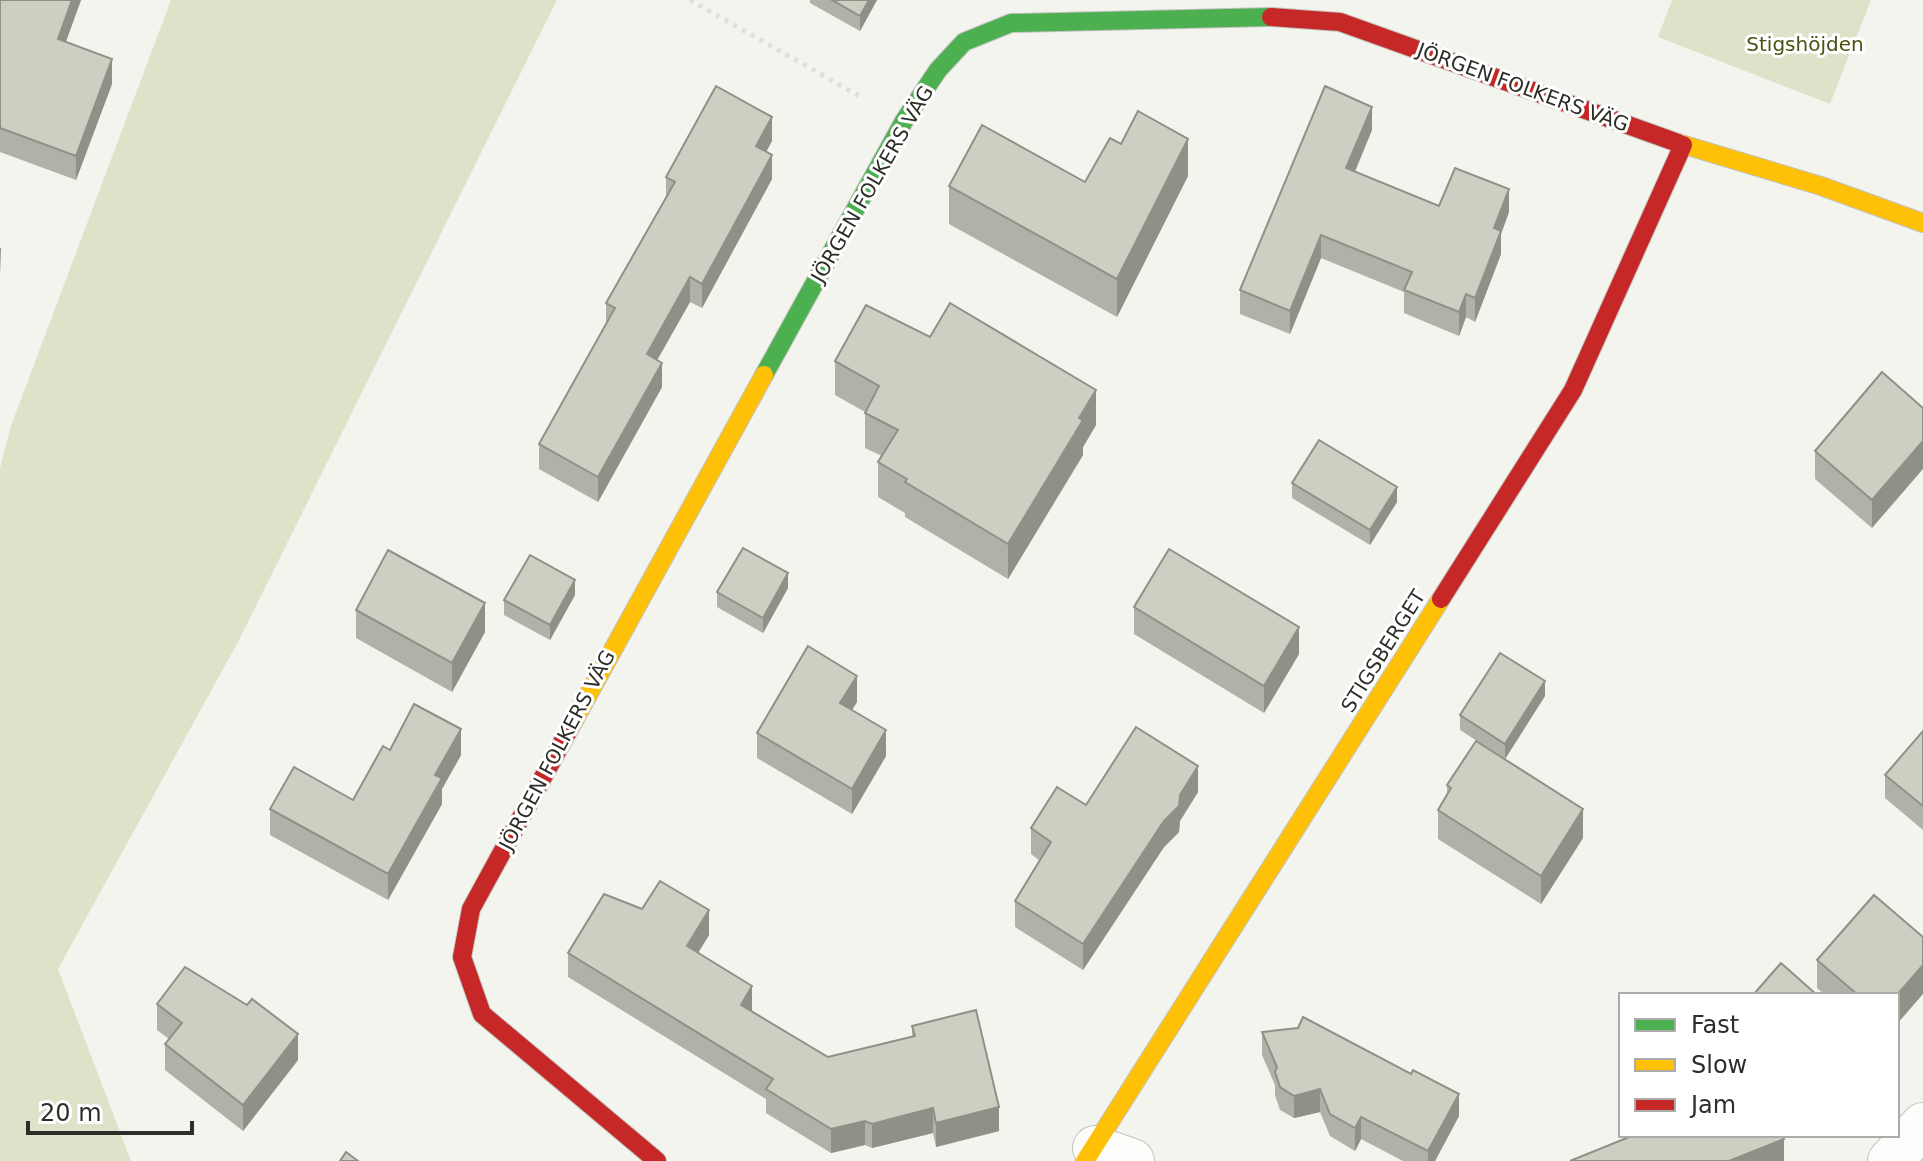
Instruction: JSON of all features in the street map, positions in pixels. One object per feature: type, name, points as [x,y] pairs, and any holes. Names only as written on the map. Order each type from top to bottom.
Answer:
[{"type":"street","name":"JÖRGEN FOLKERS VÄG","points":[[657,1161],[482,1014],[462,957],[471,909],[904,121],[938,70],[964,42],[1011,23],[1269,17],[1340,22],[1683,145],[1821,186],[1923,223]]},
{"type":"street","name":"STIGSBERGET","points":[[1104,1157],[1573,390],[1683,145]]},
{"type":"street","points":[[1890,1161],[1923,1125]]},
{"type":"path","points":[[690,0],[904,121]]},
{"type":"green space","points":[[171,0],[557,0],[238,642],[58,969],[131,1161],[0,1161],[0,468],[11,426]]},
{"type":"green space","name":"Stigshöjden","points":[[1672,0],[1871,0],[1830,104],[1658,37]]},
{"type":"building","points":[[0,0],[72,0],[58,39],[112,59],[76,156],[0,128]]},
{"type":"building","points":[[832,0],[869,0],[860,16]]},
{"type":"building","points":[[716,86],[772,117],[756,146],[772,155],[702,284],[690,277],[647,354],[662,363],[598,477],[539,444],[615,308],[606,303],[675,182],[666,177]]},
{"type":"building","points":[[1325,86],[1372,107],[1346,168],[1439,206],[1455,168],[1509,189],[1494,228],[1501,231],[1475,298],[1466,294],[1459,312],[1404,290],[1412,272],[1321,235],[1290,311],[1240,290]]},
{"type":"building","points":[[1138,111],[1188,139],[1117,279],[949,186],[982,125],[1085,182],[1110,138],[1121,144]]},
{"type":"building","points":[[950,303],[1096,390],[1079,418],[1083,420],[1008,544],[905,482],[907,479],[878,462],[898,430],[865,413],[879,386],[835,361],[866,305],[930,337]]},
{"type":"building","points":[[1882,372],[1923,408],[1923,441],[1872,500],[1815,451]]},
{"type":"building","points":[[1319,440],[1397,487],[1370,530],[1292,483]]},
{"type":"building","points":[[743,548],[788,573],[763,618],[717,592]]},
{"type":"building","points":[[1169,549],[1299,627],[1264,686],[1134,607]]},
{"type":"building","points":[[388,550],[485,603],[452,663],[356,610]]},
{"type":"building","points":[[530,555],[575,580],[550,625],[504,600]]},
{"type":"building","points":[[808,646],[857,676],[840,703],[886,730],[852,789],[757,733]]},
{"type":"building","points":[[1500,653],[1545,681],[1505,744],[1460,715]]},
{"type":"building","points":[[414,704],[461,729],[435,775],[442,778],[388,874],[270,809],[294,767],[353,800],[383,746],[390,750]]},
{"type":"building","points":[[1136,727],[1198,766],[1180,795],[1179,806],[1164,821],[1083,944],[1015,901],[1051,842],[1031,828],[1057,787],[1086,805]]},
{"type":"building","points":[[1923,731],[1923,806],[1885,775]]},
{"type":"building","points":[[1476,741],[1583,809],[1541,876],[1438,810],[1451,788],[1447,785]]},
{"type":"building","points":[[660,881],[709,910],[687,946],[752,986],[741,1005],[828,1057],[915,1036],[912,1026],[976,1010],[999,1107],[936,1123],[933,1108],[872,1124],[865,1121],[831,1129],[766,1089],[773,1079],[568,953],[604,894],[642,909]]},
{"type":"building","points":[[1874,895],[1923,937],[1923,965],[1899,993],[1856,993],[1817,960]]},
{"type":"building","points":[[1781,963],[1815,993],[1755,993]]},
{"type":"building","points":[[185,967],[247,1005],[252,999],[298,1034],[243,1105],[165,1044],[182,1023],[157,1004]]},
{"type":"building","points":[[1303,1017],[1411,1074],[1413,1070],[1459,1094],[1428,1151],[1361,1117],[1355,1128],[1330,1114],[1320,1089],[1294,1096],[1280,1087],[1275,1072],[1277,1067],[1262,1032],[1298,1028]]},
{"type":"building","points":[[1629,1137],[1784,1139],[1729,1161],[1570,1161]]},
{"type":"building","points":[[346,1152],[358,1161],[340,1161]]},
{"type":"traffic: fast","points":[[764,375],[904,121],[938,70],[964,42],[1011,23],[1271,17]]},
{"type":"traffic: slow","points":[[1678,143],[1821,186],[1923,223]]},
{"type":"traffic: slow","points":[[571,726],[764,375]]},
{"type":"traffic: slow","points":[[1085,1161],[1441,599]]},
{"type":"traffic: jam","points":[[1271,17],[1340,22],[1678,143]]},
{"type":"traffic: jam","points":[[1441,599],[1573,390],[1683,145]]},
{"type":"traffic: jam","points":[[571,726],[471,909],[462,957],[482,1014],[657,1161]]}]
